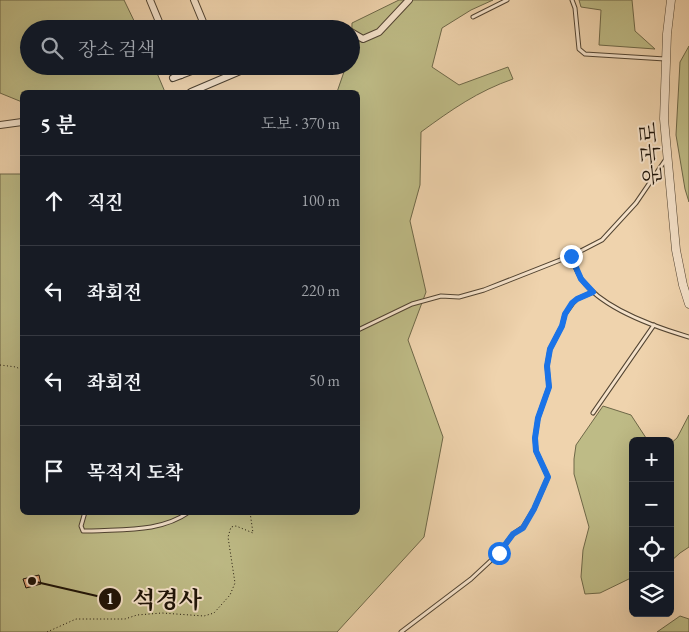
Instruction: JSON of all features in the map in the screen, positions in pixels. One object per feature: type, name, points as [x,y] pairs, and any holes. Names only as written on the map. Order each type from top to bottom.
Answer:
[{"type":"street","points":[[150,0],[158,20]]},
{"type":"street","points":[[194,0],[202,20]]},
{"type":"street","points":[[360,37],[363,39],[378,32],[409,0]]},
{"type":"street","name":"운곡로","points":[[671,0],[667,34],[664,118],[676,250],[689,304]]},
{"type":"street","points":[[173,78],[181,75]]},
{"type":"street","points":[[196,90],[231,75]]},
{"type":"street","points":[[0,126],[20,122]]},
{"type":"lane","points":[[473,17],[507,0]]},
{"type":"lane","points":[[572,0],[575,8],[579,49],[585,54],[666,59]]},
{"type":"lane","points":[[360,329],[412,304],[441,296],[459,297],[467,295],[571,256],[602,240],[636,203],[667,156]]},
{"type":"lane","points":[[571,256],[581,279],[593,292],[623,312],[689,337]]},
{"type":"lane","points":[[401,632],[471,578],[499,553],[513,534],[523,528],[534,509],[548,477],[536,451],[535,438],[538,418],[549,387],[547,366],[550,349],[562,326],[565,314],[572,303],[593,292]]},
{"type":"lane","points":[[593,413],[654,325]]},
{"type":"lane","points":[[84,515],[81,526],[83,531],[159,526],[172,522],[184,515]]},
{"type":"path","points":[[0,365],[20,369]]},
{"type":"path","points":[[47,632],[76,619],[125,619],[137,615],[162,613],[204,616],[214,613],[230,595],[235,583],[229,532],[231,527],[236,526],[254,533],[251,515]]},
{"type":"shaded area","points":[[0,0],[124,0],[134,20],[20,20],[20,75],[158,75],[164,90],[20,90],[20,101],[0,93]]},
{"type":"shaded area","points":[[399,0],[493,0],[471,10],[442,28],[432,67],[459,85],[508,67],[513,79],[476,95],[421,132],[420,185],[410,221],[426,292],[408,340],[443,437],[424,537],[337,632],[0,632],[0,174],[20,174],[20,515],[360,515],[360,90],[338,90],[343,75],[360,75],[360,20],[358,20]]},
{"type":"shaded area","points":[[579,0],[632,0],[635,31],[655,49],[599,45],[601,10],[581,7]]},
{"type":"shaded area","points":[[689,46],[689,202],[676,135],[680,62]]},
{"type":"shaded area","points":[[603,406],[631,415],[645,437],[629,437],[629,579],[600,593],[585,594],[581,577],[583,550],[589,527],[574,474],[576,445]]},
{"type":"shaded area","points":[[689,415],[689,547],[674,558],[674,441]]},
{"type":"shaded area","points":[[680,616],[689,619],[689,632],[657,632]]},
{"type":"building","points":[[39,575],[41,584],[26,588],[23,579]]},
{"type":"place","name":"석경사","points":[[32,581]]},
{"type":"route","points":[[499,553],[513,534],[523,528],[534,509],[548,477],[536,451],[535,438],[538,418],[549,387],[547,366],[552,343],[572,303],[593,292],[581,279],[571,256]]}]
